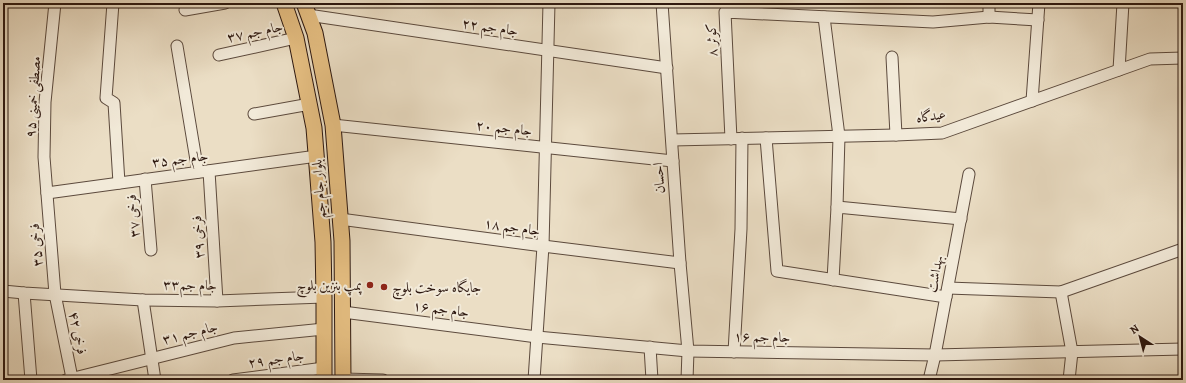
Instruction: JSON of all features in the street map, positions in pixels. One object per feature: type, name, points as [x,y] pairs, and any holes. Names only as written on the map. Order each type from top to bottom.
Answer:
[{"type":"main road","name":"بلوار جام جم","points":[[284,3],[296,38],[314,128],[323,242],[324,374]]},
{"type":"main road","name":"بلوار جام جم","points":[[306,9],[314,33],[333,125],[342,241],[343,379]]},
{"type":"main road","points":[[314,128],[333,125]]},
{"type":"street","name":"مصطفی خمینی ۹۵","points":[[47,193],[44,158],[45,102],[55,3]]},
{"type":"street","points":[[113,3],[106,98],[114,103],[119,183]]},
{"type":"street","points":[[185,10],[225,3]]},
{"type":"street","points":[[534,380],[543,246],[549,3]]},
{"type":"street","name":"احسان","points":[[662,3],[672,140],[672,161],[688,351],[687,380]]},
{"type":"street","points":[[989,3],[990,17]]},
{"type":"street","points":[[1032,101],[1039,3]]},
{"type":"street","points":[[1119,70],[1123,3]]},
{"type":"street","name":"جام جم ۲۲","points":[[306,9],[548,50],[667,68]]},
{"type":"street","name":"کوثر ۸","points":[[737,138],[725,12],[933,22],[990,17],[1038,20]]},
{"type":"street","points":[[824,17],[839,136],[833,280]]},
{"type":"street","name":"جام جم ۳۷","points":[[219,55],[296,38]]},
{"type":"street","name":"فرخی ۳۹","points":[[177,46],[203,172],[217,301]]},
{"type":"street","points":[[892,57],[896,135]]},
{"type":"street","name":"عیدگاه","points":[[672,140],[896,135],[942,132],[1150,59],[1183,58]]},
{"type":"street","points":[[254,114],[310,104]]},
{"type":"street","name":"جام جم ۲۰","points":[[333,125],[672,161]]},
{"type":"street","points":[[734,352],[741,229],[737,138]]},
{"type":"street","points":[[766,138],[777,271],[833,280],[947,293],[1061,292],[1183,249]]},
{"type":"street","name":"جام جم ۳۵","points":[[47,193],[317,156]]},
{"type":"street","name":"بهداشت","points":[[929,380],[969,174]]},
{"type":"street","name":"فرخی ۳۷","points":[[145,179],[151,250]]},
{"type":"street","name":"فرخی ۳۵","points":[[47,193],[55,294]]},
{"type":"street","points":[[837,207],[961,219]]},
{"type":"street","name":"جام جم ۱۸","points":[[340,219],[680,263]]},
{"type":"street","name":"جام جم۳۳","points":[[3,291],[143,300],[217,301],[324,297]]},
{"type":"street","points":[[1061,292],[1072,352],[1069,380]]},
{"type":"street","points":[[24,293],[31,380]]},
{"type":"street","name":"فرخی ۴۲","points":[[55,294],[69,379]]},
{"type":"street","points":[[143,300],[155,380]]},
{"type":"street","name":"جام جم ۱۶","points":[[343,312],[537,337],[688,351],[935,355],[1183,349]]},
{"type":"street","name":"جام جم ۳۱","points":[[69,379],[234,338],[324,329]]},
{"type":"street","points":[[650,347],[652,380]]},
{"type":"street","name":"جام جم ۲۹","points":[[233,380],[324,374]]},
{"type":"street","points":[[343,379],[382,380]]},
{"type":"place","name":"پمپ بنزین بلوچ","points":[[370,285]]},
{"type":"place","name":"جایگاه سوخت بلوچ","points":[[384,287]]}]
